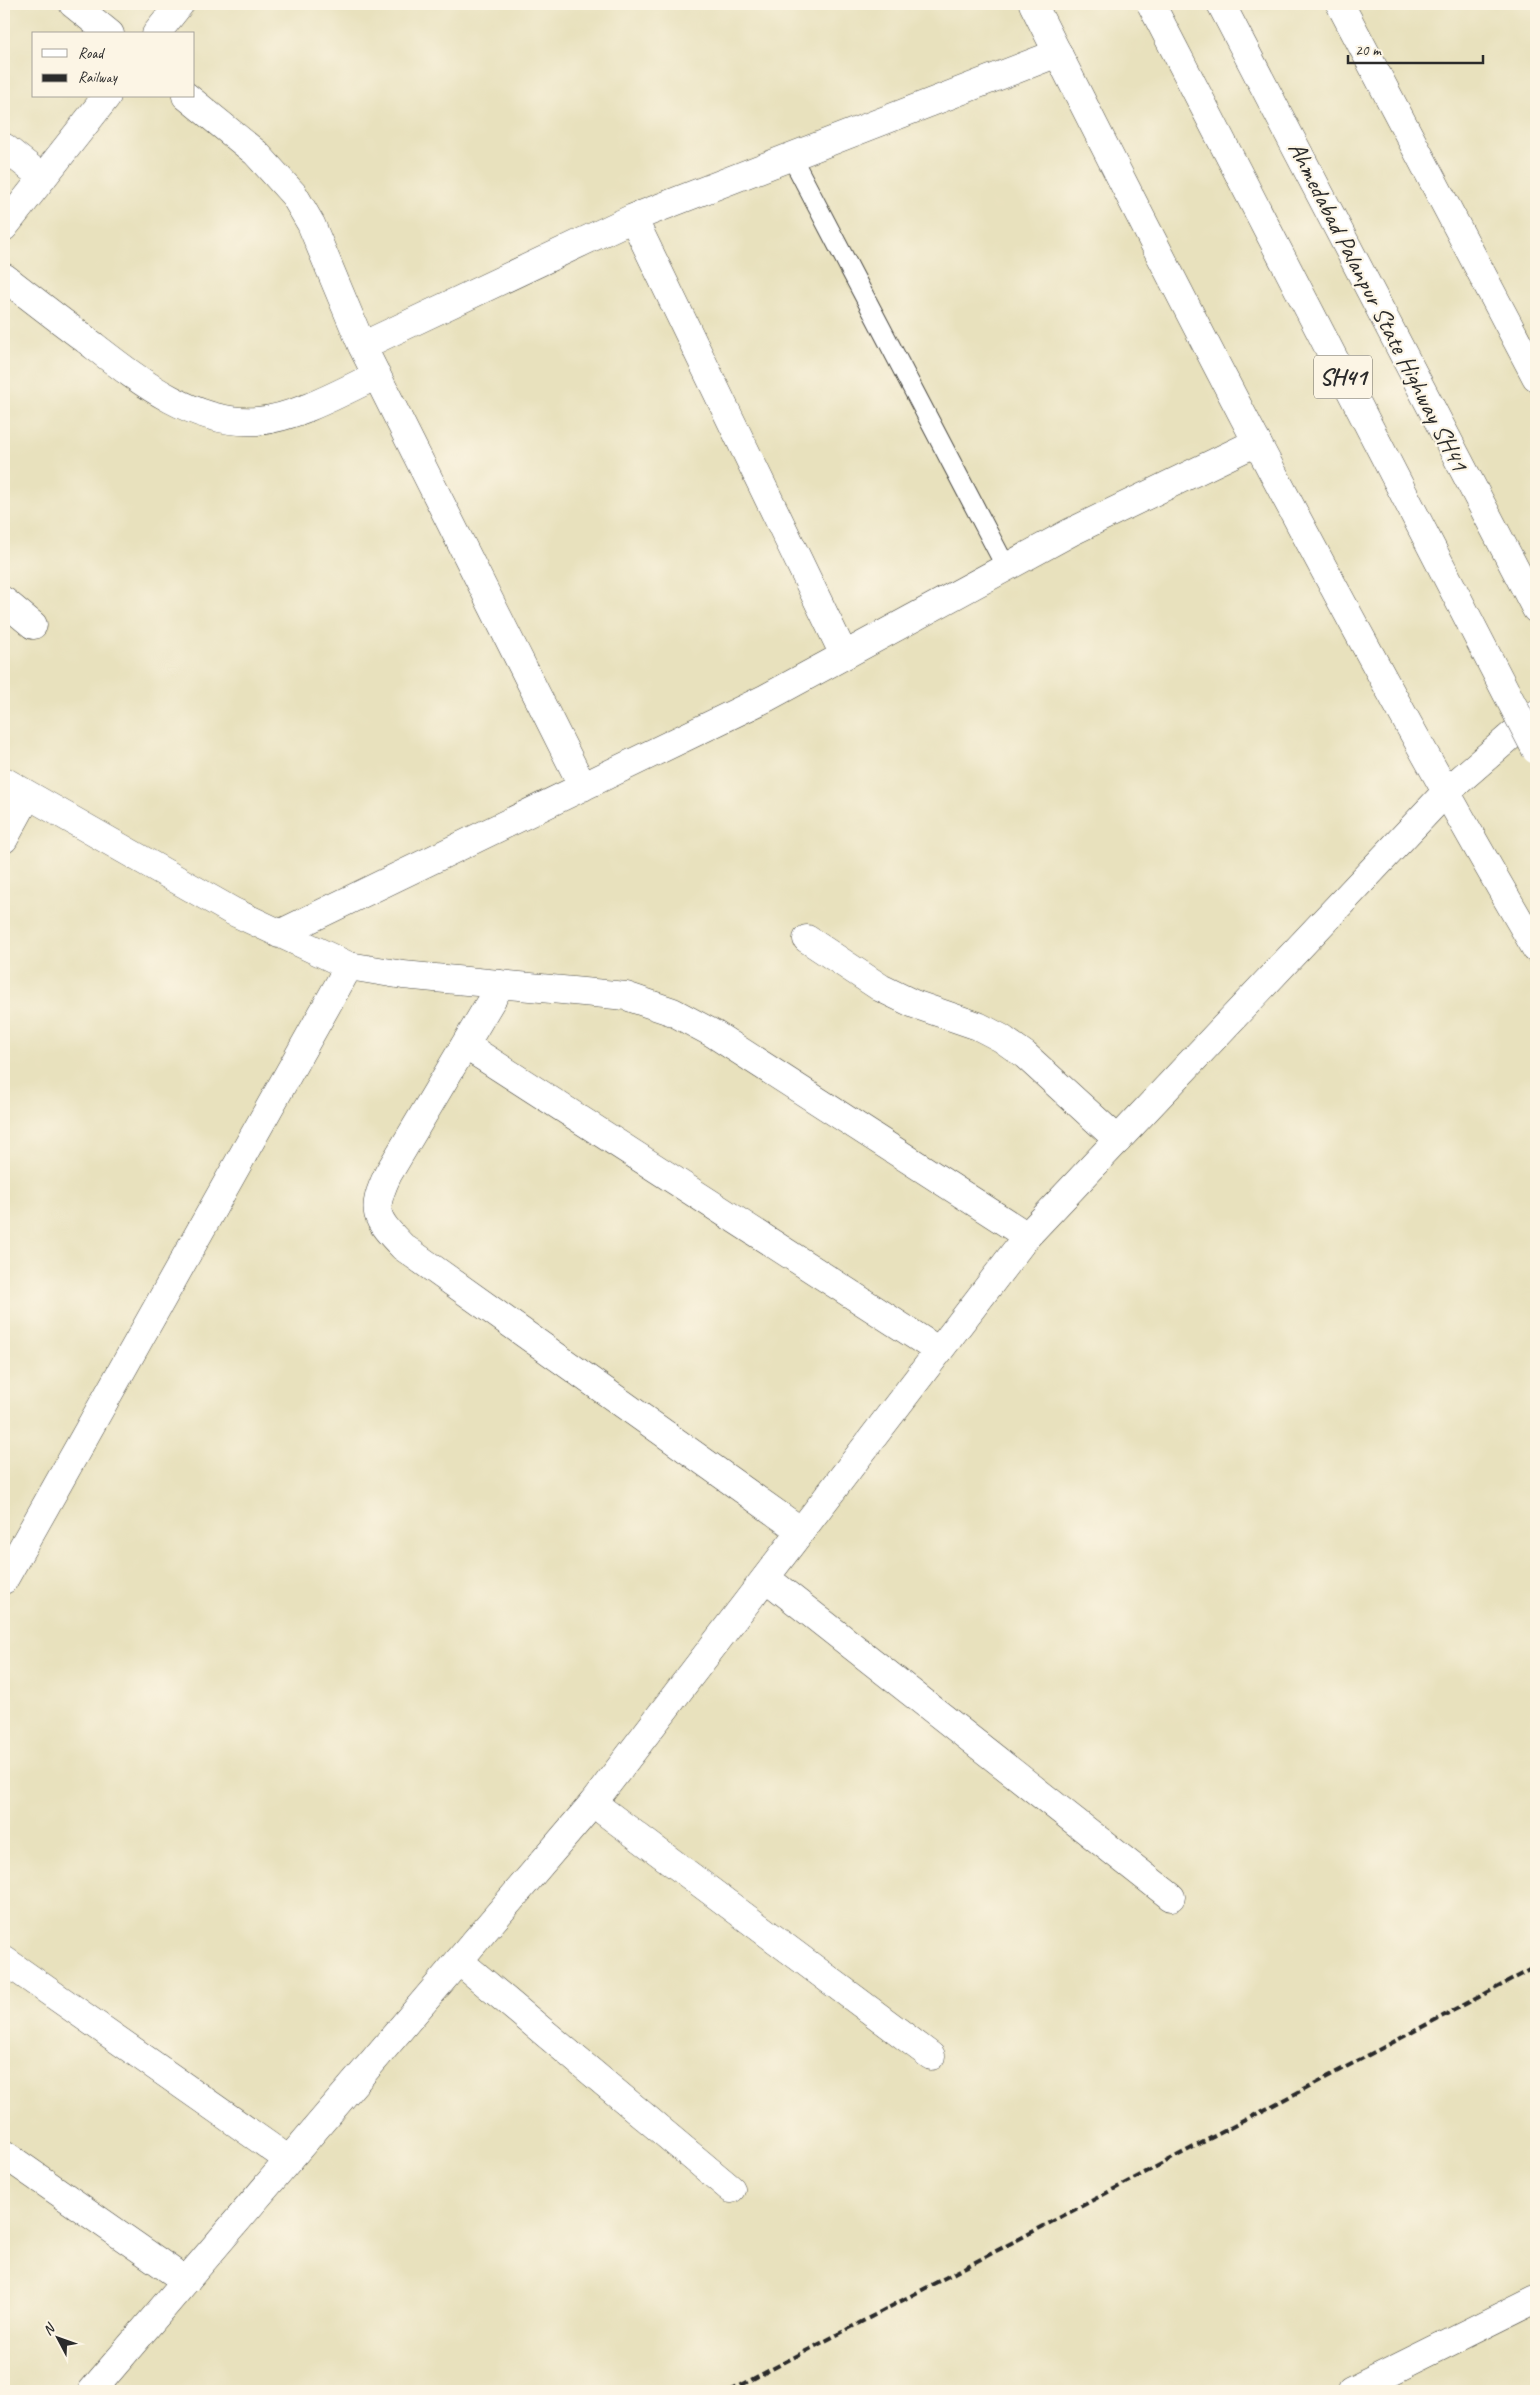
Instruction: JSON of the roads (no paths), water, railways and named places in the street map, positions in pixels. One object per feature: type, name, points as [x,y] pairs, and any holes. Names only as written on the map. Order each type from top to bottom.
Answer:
[{"type":"street","points":[[73,4],[108,32]]},
{"type":"street","points":[[158,32],[180,4]]},
{"type":"street","points":[[1033,4],[1257,442],[1445,793],[1536,949]]},
{"type":"street","name":"SH41","points":[[1151,4],[1536,750]]},
{"type":"street","name":"Ahmedabad Palanpur State Highway SH41","points":[[1221,4],[1536,609]]},
{"type":"street","points":[[1340,4],[1536,377]]},
{"type":"street","points":[[362,346],[633,218],[1058,53]]},
{"type":"street","points":[[4,227],[105,98]]},
{"type":"street","points":[[188,98],[256,153],[294,195],[310,224],[362,346],[582,787]]},
{"type":"street","points":[[4,147],[42,178]]},
{"type":"street","points":[[633,218],[844,656]]},
{"type":"street","points":[[4,277],[144,385],[187,407],[222,418],[257,421],[306,409],[377,375]]},
{"type":"street","points":[[279,934],[766,698],[1071,532],[1257,442]]},
{"type":"street","points":[[4,601],[33,625]]},
{"type":"street","points":[[92,2391],[593,1803],[1027,1236],[1445,793],[1536,714]]},
{"type":"street","points":[[4,781],[232,911],[349,966],[403,975],[626,996],[673,1012],[722,1038],[1027,1236]]},
{"type":"street","points":[[4,839],[28,795]]},
{"type":"street","points":[[807,938],[881,988],[914,1004],[978,1026],[1001,1038],[1025,1055],[1118,1140]]},
{"type":"street","points":[[4,1580],[349,966]]},
{"type":"street","points":[[501,984],[388,1174],[377,1198],[377,1214],[385,1228],[403,1247],[801,1531]]},
{"type":"street","points":[[465,1044],[939,1351]]},
{"type":"street","points":[[766,1578],[1171,1897]]},
{"type":"street","points":[[593,1803],[931,2056]]},
{"type":"street","points":[[4,1960],[289,2160]]},
{"type":"street","points":[[459,1961],[731,2189]]},
{"type":"street","points":[[4,2154],[186,2281]]},
{"type":"street","points":[[1351,2391],[1536,2299]]},
{"type":"lane","points":[[791,156],[1006,567]]},
{"type":"railway","points":[[730,2391],[1536,1967]]}]
